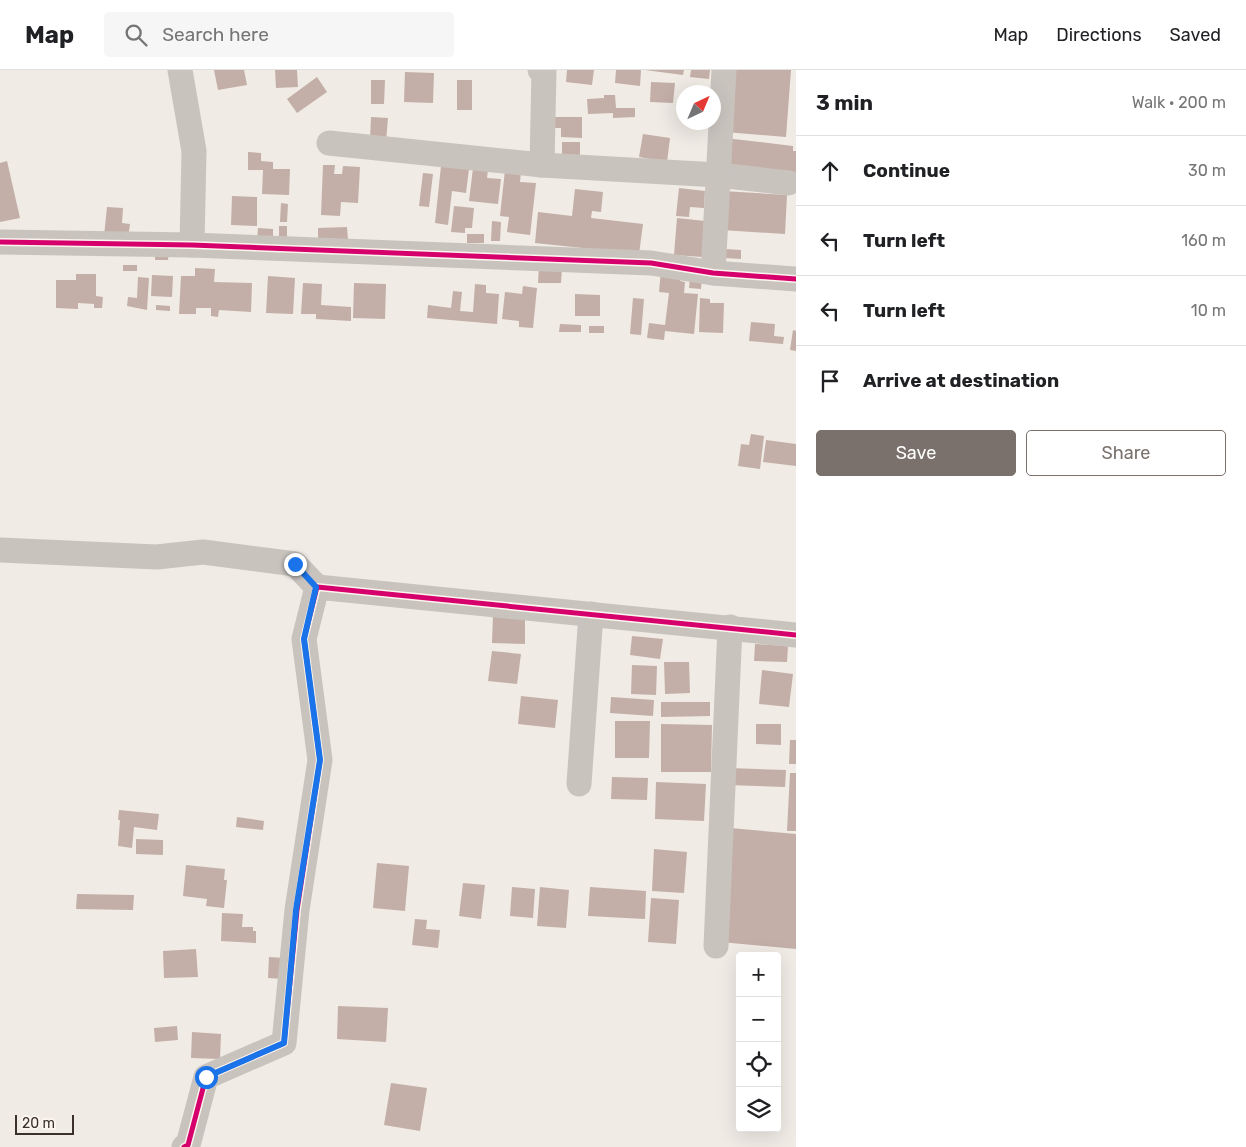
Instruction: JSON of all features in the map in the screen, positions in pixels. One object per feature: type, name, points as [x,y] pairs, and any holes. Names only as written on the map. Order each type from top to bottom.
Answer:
[{"type":"street","points":[[180,70],[194,152],[192,245]]},
{"type":"street","points":[[540,70],[544,70],[542,164]]},
{"type":"street","points":[[713,273],[724,70]]},
{"type":"street","points":[[329,143],[542,164],[718,175],[789,183]]},
{"type":"street","points":[[0,242],[192,245],[650,264],[713,273],[796,279]]},
{"type":"street","points":[[0,550],[157,557],[203,552],[295,564],[316,587],[796,635]]},
{"type":"street","points":[[184,1147],[188,1145],[206,1077],[284,1043],[296,910],[320,760],[304,639],[316,587]]},
{"type":"street","points":[[579,784],[591,614]]},
{"type":"street","points":[[716,946],[730,627]]},
{"type":"building","points":[[214,70],[244,70],[247,85],[218,90]]},
{"type":"building","points":[[275,70],[297,70],[298,87],[276,88]]},
{"type":"building","points":[[567,70],[594,70],[592,85],[566,82]]},
{"type":"building","points":[[616,70],[641,70],[640,86],[615,83]]},
{"type":"building","points":[[645,70],[684,70],[683,75]]},
{"type":"building","points":[[691,70],[710,70],[709,79],[690,77]]},
{"type":"building","points":[[730,70],[791,70],[786,137],[725,132]]},
{"type":"building","points":[[405,72],[434,73],[433,103],[404,102]]},
{"type":"building","points":[[317,77],[327,92],[297,113],[287,99]]},
{"type":"building","points":[[371,80],[385,80],[384,104],[371,104]]},
{"type":"building","points":[[457,80],[472,80],[472,110],[457,110]]},
{"type":"building","points":[[651,82],[675,83],[673,103],[650,102]]},
{"type":"building","points":[[604,95],[615,95],[616,108],[635,108],[635,117],[613,118],[613,113],[588,114],[587,99],[604,98]]},
{"type":"building","points":[[371,117],[388,118],[386,141],[370,140]]},
{"type":"building","points":[[554,117],[582,117],[582,138],[561,137],[561,128],[554,128]]},
{"type":"building","points":[[643,134],[670,138],[667,162],[639,157]]},
{"type":"building","points":[[725,138],[793,146],[793,151],[796,151],[796,178],[721,172]]},
{"type":"building","points":[[562,142],[580,142],[580,160],[562,160]]},
{"type":"building","points":[[248,152],[261,153],[261,161],[273,162],[273,169],[290,169],[289,195],[262,194],[263,170],[248,170]]},
{"type":"building","points":[[7,161],[20,218],[0,222],[0,163]]},
{"type":"building","points":[[323,165],[335,165],[334,174],[342,174],[343,166],[360,167],[358,203],[341,202],[340,216],[321,215]]},
{"type":"building","points":[[441,166],[469,169],[466,193],[452,191],[448,225],[435,223]]},
{"type":"building","points":[[473,168],[488,170],[487,178],[501,179],[498,204],[469,201]]},
{"type":"building","points":[[505,170],[521,172],[520,182],[536,183],[530,235],[507,232],[509,217],[500,216]]},
{"type":"building","points":[[423,173],[433,174],[429,207],[419,206]]},
{"type":"building","points":[[679,188],[705,191],[704,208],[690,207],[689,217],[676,216]]},
{"type":"building","points":[[575,189],[603,192],[601,212],[592,211],[591,218],[643,224],[639,254],[535,243],[538,212],[572,216]]},
{"type":"building","points":[[723,191],[787,195],[785,234],[721,230]]},
{"type":"building","points":[[232,196],[257,197],[257,226],[231,225]]},
{"type":"building","points":[[281,203],[288,204],[287,222],[280,222]]},
{"type":"building","points":[[454,206],[474,208],[472,228],[465,228],[465,233],[451,232]]},
{"type":"building","points":[[107,207],[123,208],[122,223],[130,224],[128,238],[104,236]]},
{"type":"building","points":[[677,218],[705,221],[702,257],[674,255]]},
{"type":"building","points":[[492,221],[501,222],[500,241],[491,241]]},
{"type":"building","points":[[279,226],[287,226],[287,243],[257,241],[258,228],[273,229],[273,237],[279,238]]},
{"type":"building","points":[[347,227],[348,240],[318,241],[318,228]]},
{"type":"building","points":[[467,234],[484,234],[484,243],[467,243]]},
{"type":"building","points":[[725,249],[741,250],[741,259],[725,258]]},
{"type":"building","points":[[155,251],[169,251],[168,260],[155,260]]},
{"type":"building","points":[[123,265],[137,265],[137,271],[123,271]]},
{"type":"building","points":[[539,266],[562,267],[561,283],[538,283]]},
{"type":"building","points":[[195,268],[215,269],[214,282],[252,283],[251,312],[219,310],[218,317],[211,316],[211,308],[196,308],[196,314],[179,314],[181,276],[195,276]]},
{"type":"building","points":[[661,270],[682,272],[680,281],[685,282],[684,293],[698,294],[694,334],[665,331],[664,340],[647,338],[649,323],[665,325],[669,293],[659,292]]},
{"type":"building","points":[[76,274],[96,274],[96,296],[103,297],[102,308],[94,308],[94,304],[78,303],[78,309],[56,308],[56,280],[76,280]]},
{"type":"building","points":[[152,275],[173,276],[172,297],[151,296]]},
{"type":"building","points":[[268,276],[295,278],[293,314],[266,313]]},
{"type":"building","points":[[138,277],[149,278],[147,310],[127,306],[128,297],[137,298]]},
{"type":"building","points":[[690,277],[702,278],[701,289],[689,288]]},
{"type":"building","points":[[303,283],[322,284],[321,305],[351,307],[351,321],[316,319],[316,314],[301,314]]},
{"type":"building","points":[[354,283],[386,284],[385,319],[353,318]]},
{"type":"building","points":[[475,284],[486,285],[486,293],[499,294],[497,324],[427,318],[428,305],[451,308],[453,291],[462,292],[460,311],[473,312]]},
{"type":"building","points":[[523,286],[537,288],[533,328],[519,327],[519,321],[502,319],[505,292],[522,294]]},
{"type":"building","points":[[575,294],[600,295],[600,316],[575,316]]},
{"type":"building","points":[[633,298],[644,299],[641,335],[630,334]]},
{"type":"building","points":[[700,298],[710,299],[710,303],[724,303],[723,333],[699,332]]},
{"type":"building","points":[[156,305],[170,306],[170,311],[156,310]]},
{"type":"building","points":[[751,322],[775,324],[774,336],[784,337],[783,344],[749,341]]},
{"type":"building","points":[[560,324],[581,325],[581,332],[559,332]]},
{"type":"building","points":[[589,326],[604,326],[604,333],[589,333]]},
{"type":"building","points":[[793,330],[796,331],[796,351],[790,350]]},
{"type":"building","points":[[751,434],[764,436],[760,469],[738,466],[741,444],[749,445]]},
{"type":"building","points":[[766,440],[796,444],[796,466],[763,462]]},
{"type":"building","points":[[493,615],[525,615],[525,644],[492,643]]},
{"type":"building","points":[[632,636],[663,639],[660,659],[630,655]]},
{"type":"building","points":[[755,644],[788,646],[787,662],[754,661]]},
{"type":"building","points":[[492,651],[521,654],[517,684],[488,681]]},
{"type":"building","points":[[664,662],[689,662],[690,693],[665,694]]},
{"type":"building","points":[[632,665],[657,666],[656,695],[631,694]]},
{"type":"building","points":[[762,670],[793,674],[789,707],[759,704]]},
{"type":"building","points":[[521,696],[558,700],[555,728],[518,724]]},
{"type":"building","points":[[611,697],[654,700],[653,716],[610,713]]},
{"type":"building","points":[[661,702],[710,702],[710,716],[661,717]]},
{"type":"building","points":[[615,721],[650,721],[649,758],[615,758]]},
{"type":"building","points":[[661,724],[712,725],[711,772],[661,772]]},
{"type":"building","points":[[756,724],[781,724],[781,745],[756,744]]},
{"type":"building","points":[[790,740],[796,740],[796,764],[789,764]]},
{"type":"building","points":[[730,768],[786,770],[785,787],[729,785]]},
{"type":"building","points":[[790,773],[796,773],[796,831],[787,831]]},
{"type":"building","points":[[612,777],[648,778],[647,800],[611,799]]},
{"type":"building","points":[[656,782],[706,784],[704,821],[655,819]]},
{"type":"building","points":[[119,810],[159,814],[157,830],[134,827],[132,848],[118,846]]},
{"type":"building","points":[[237,817],[264,821],[263,830],[236,827]]},
{"type":"building","points":[[730,828],[796,834],[796,949],[720,942]]},
{"type":"building","points":[[136,839],[163,840],[163,855],[136,854]]},
{"type":"building","points":[[654,849],[687,852],[684,893],[652,891]]},
{"type":"building","points":[[377,863],[409,866],[405,911],[373,908]]},
{"type":"building","points":[[186,865],[225,869],[224,880],[227,880],[224,908],[206,906],[207,899],[183,896]]},
{"type":"building","points":[[463,883],[485,885],[481,919],[459,916]]},
{"type":"building","points":[[512,887],[535,889],[533,918],[510,916]]},
{"type":"building","points":[[540,887],[569,890],[566,928],[537,926]]},
{"type":"building","points":[[590,887],[646,891],[645,919],[588,916]]},
{"type":"building","points":[[77,894],[134,895],[133,910],[76,909]]},
{"type":"building","points":[[651,898],[679,900],[676,944],[648,942]]},
{"type":"building","points":[[222,913],[243,914],[242,927],[253,927],[253,931],[256,931],[256,943],[221,941]]},
{"type":"building","points":[[415,919],[427,920],[426,929],[440,930],[438,948],[412,945]]},
{"type":"building","points":[[196,949],[198,977],[164,978],[163,951]]},
{"type":"building","points":[[269,957],[285,958],[285,979],[268,978]]},
{"type":"building","points":[[338,1006],[388,1008],[386,1042],[337,1039]]},
{"type":"building","points":[[177,1026],[178,1040],[155,1042],[154,1028]]},
{"type":"building","points":[[192,1032],[221,1034],[220,1059],[191,1058]]},
{"type":"building","points":[[391,1083],[427,1088],[420,1131],[384,1125]]},
{"type":"cycle path","points":[[0,242],[192,245],[651,263],[713,273],[796,279]]},
{"type":"cycle path","points":[[184,1147],[188,1145],[206,1077],[284,1043],[297,910],[320,760],[304,639],[317,587],[796,635]]},
{"type":"route","points":[[206,1077],[284,1043],[296,910],[320,760],[304,639],[316,587],[295,564]]}]
